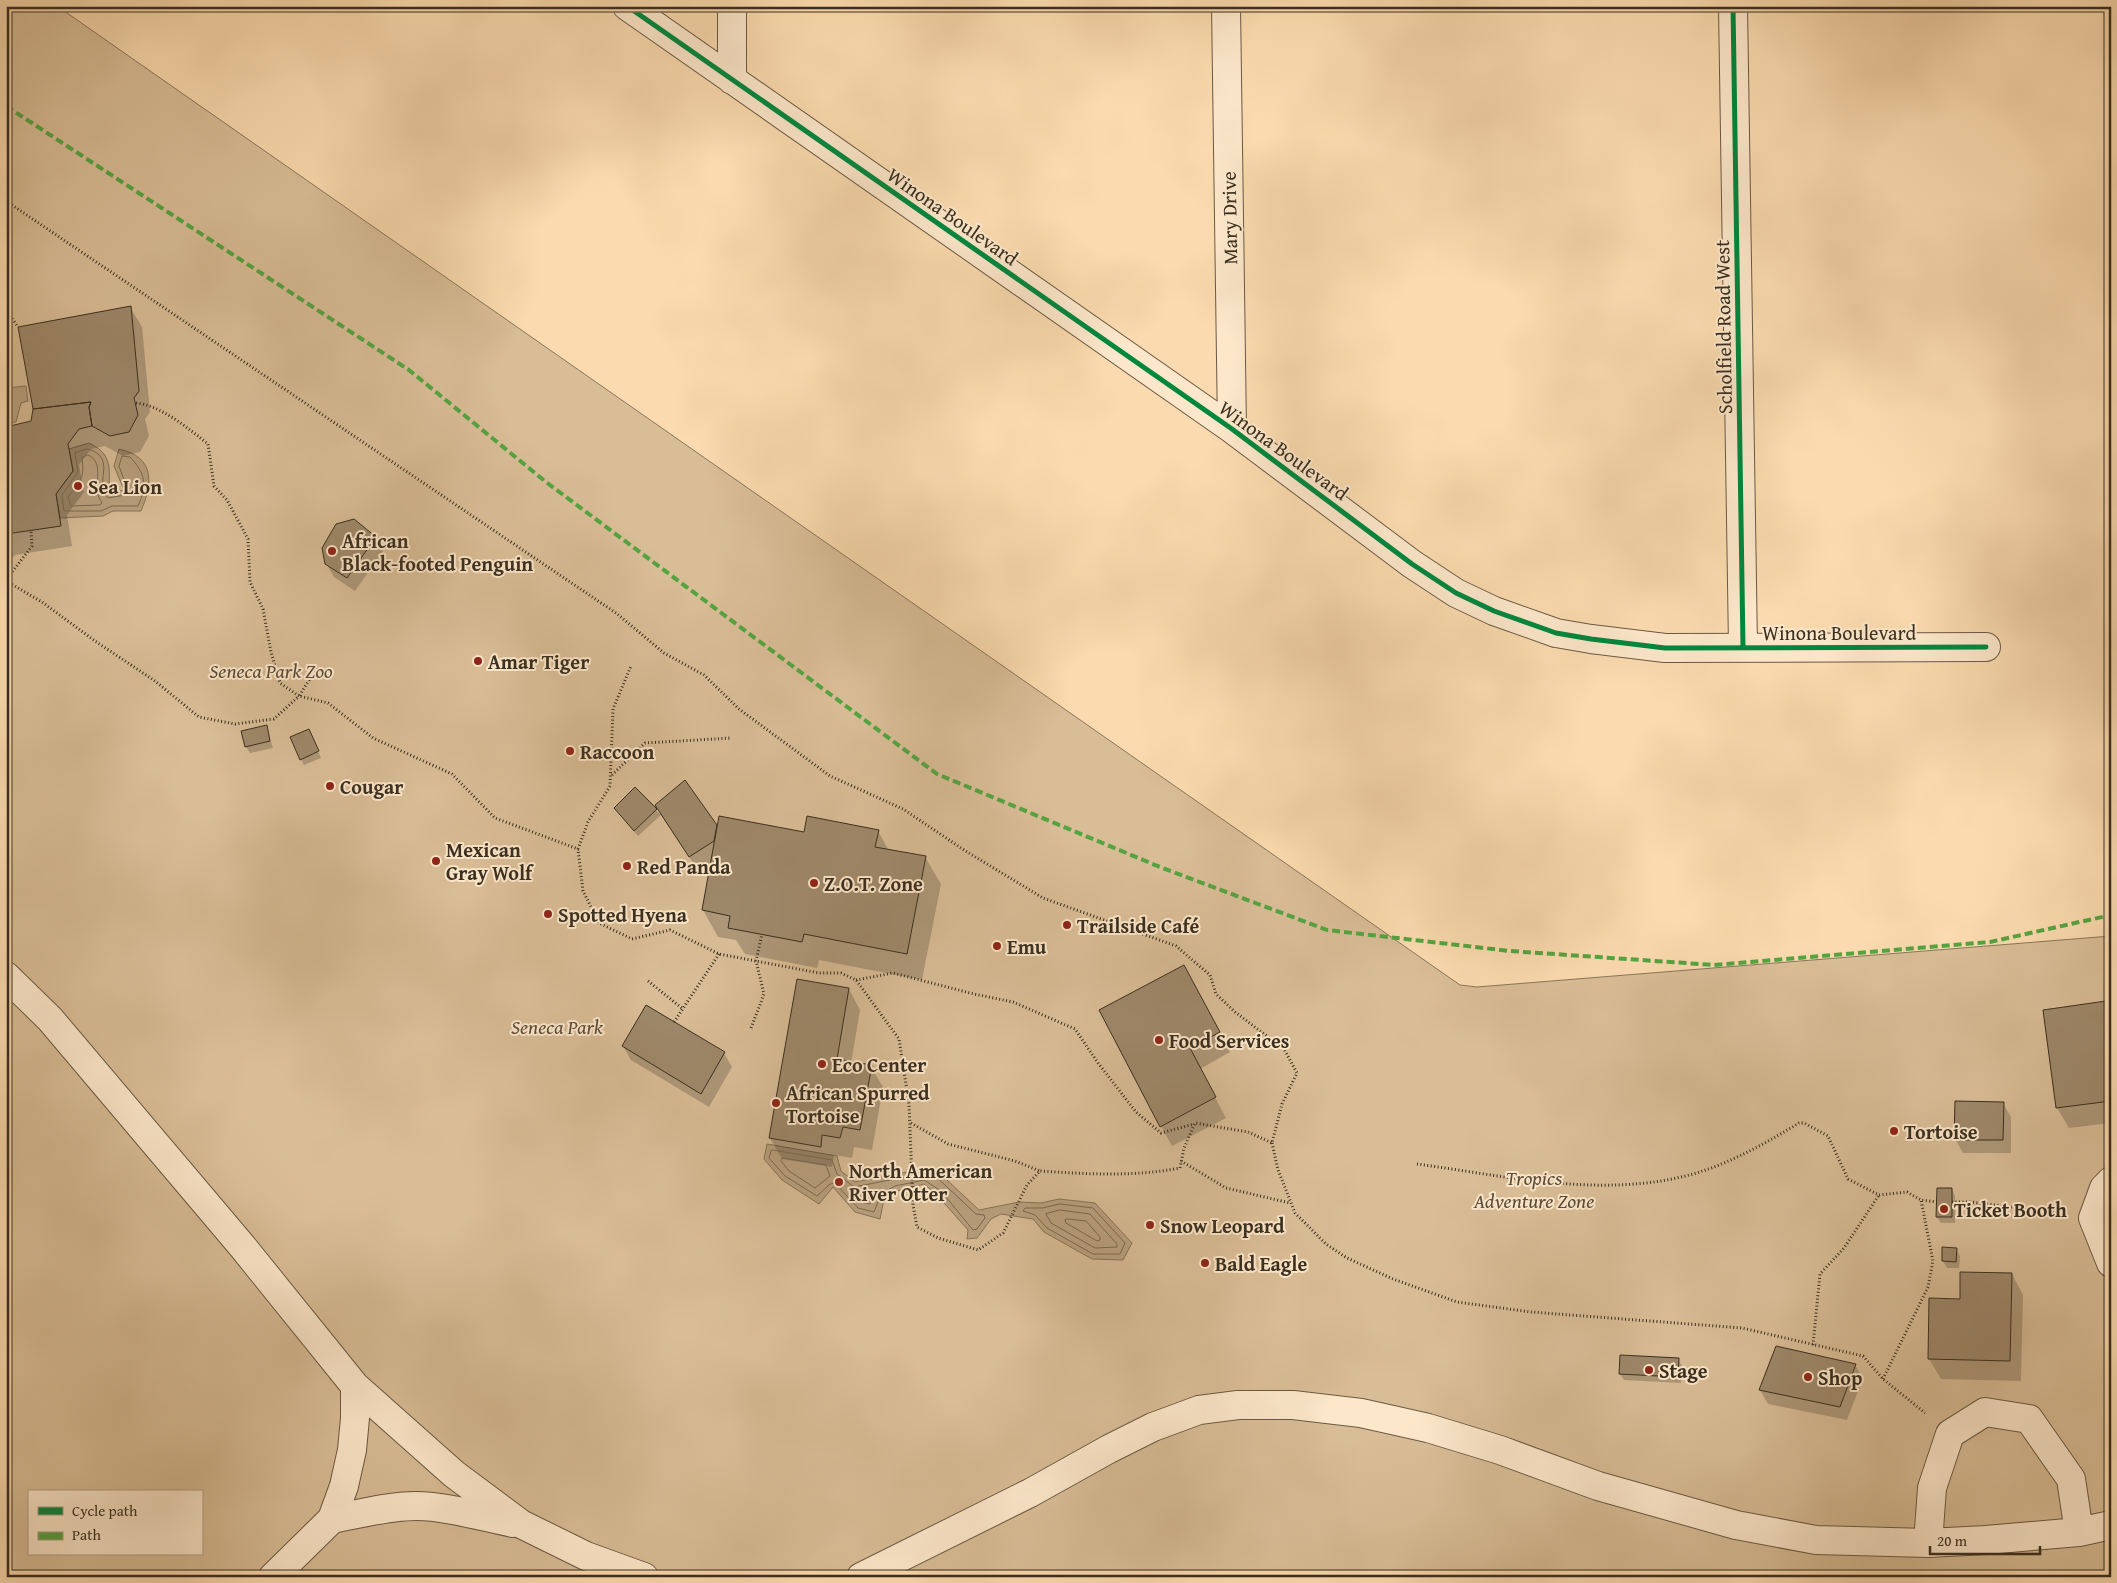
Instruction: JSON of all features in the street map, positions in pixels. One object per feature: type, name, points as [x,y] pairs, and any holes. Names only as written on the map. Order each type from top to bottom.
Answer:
[{"type":"street","name":"Winona Boulevard","points":[[627,6],[1232,429],[1412,564],[1456,593],[1494,611],[1556,633],[1665,648],[1986,647]]},
{"type":"street","points":[[732,6],[732,80]]},
{"type":"street","name":"Mary Drive","points":[[1226,6],[1232,429]]},
{"type":"street","name":"Scholfield Road West","points":[[1733,6],[1743,647]]},
{"type":"street","points":[[6,976],[50,1019],[242,1246],[354,1386],[454,1474],[521,1524],[586,1556],[644,1577]]},
{"type":"street","points":[[2111,1181],[2104,1188],[2093,1218],[2111,1263]]},
{"type":"street","points":[[273,1577],[332,1519],[344,1486],[352,1450],[355,1418],[354,1386]]},
{"type":"street","points":[[860,1577],[1030,1493],[1153,1427],[1199,1410],[1238,1406],[1293,1405],[1313,1407],[1361,1413],[1428,1428],[1500,1450],[1598,1486],[1736,1524],[1816,1540],[1928,1543],[2079,1532],[2111,1525]]},
{"type":"street","points":[[1928,1543],[1932,1488],[1950,1434],[1985,1412],[2029,1419],[2071,1479],[2079,1532]]},
{"type":"street","points":[[332,1519],[417,1506],[462,1512],[521,1524]]},
{"type":"path","points":[[6,201],[616,613],[664,653],[704,675],[739,709],[830,776],[902,809],[964,850],[1043,898],[1176,946],[1210,975],[1216,994],[1222,1000],[1284,1050],[1297,1073],[1282,1104],[1272,1143],[1278,1170],[1295,1213],[1326,1244],[1347,1258],[1393,1279],[1456,1302],[1531,1312],[1742,1328],[1863,1356],[1883,1379],[1950,1434]]},
{"type":"path","points":[[6,310],[18,328]]},
{"type":"path","points":[[135,403],[146,403],[182,424],[208,444],[214,486],[227,500],[248,539],[250,582],[263,609],[271,652],[280,683],[299,696],[328,704],[373,738],[452,774],[495,818],[578,849]]},
{"type":"path","points":[[31,530],[32,546],[6,580],[42,602],[95,641],[156,681],[199,717],[235,724],[274,719],[299,696],[317,668]]},
{"type":"path","points":[[631,666],[614,709],[610,786],[588,822],[578,849],[583,891],[599,923],[632,939],[670,930],[720,954],[819,973],[841,973],[856,980],[899,1039],[910,1122],[913,1205],[917,1227],[938,1238],[978,1250],[1003,1233],[1027,1185],[1040,1171]]},
{"type":"path","points":[[611,775],[645,743],[731,738]]},
{"type":"path","points":[[751,1028],[764,994],[756,962],[762,934]]},
{"type":"path","points":[[674,1022],[720,954]]},
{"type":"path","points":[[856,980],[893,973],[974,994],[1014,1002],[1075,1029],[1098,1064],[1136,1112],[1161,1132],[1194,1124],[1248,1132],[1272,1143]]},
{"type":"path","points":[[648,981],[684,1009]]},
{"type":"path","points":[[910,1122],[948,1144],[1015,1161],[1040,1171],[1089,1174],[1155,1172],[1180,1168],[1184,1148],[1194,1124]]},
{"type":"path","points":[[1417,1164],[1577,1185],[1634,1185],[1693,1174],[1751,1151],[1799,1123],[1804,1123],[1828,1136],[1848,1179],[1879,1195],[1907,1192],[1921,1200],[1937,1202]]},
{"type":"path","points":[[1181,1161],[1226,1188],[1291,1204]]},
{"type":"path","points":[[1813,1345],[1820,1274],[1844,1248],[1879,1195]]},
{"type":"path","points":[[1883,1379],[1928,1287],[1933,1261],[1921,1200]]},
{"type":"path","points":[[1952,1202],[2023,1208],[2093,1218]]},
{"type":"green space","name":"Seneca Park","points":[[6,6],[57,6],[1460,985],[1477,987],[2111,936],[2111,1577],[6,1577]]},
{"type":"water","points":[[26,386],[28,401],[21,403],[16,422],[6,423],[6,388]]},
{"type":"water","points":[[89,443],[103,453],[106,458],[109,470],[109,494],[124,490],[114,466],[119,449],[131,453],[145,465],[149,481],[148,491],[141,511],[113,511],[103,516],[60,518],[56,494],[73,471],[69,449]]},
{"type":"water","points":[[767,1144],[837,1156],[841,1171],[855,1182],[933,1167],[979,1210],[1019,1202],[1041,1203],[1059,1199],[1095,1203],[1132,1243],[1123,1260],[1092,1259],[1044,1232],[1033,1219],[1001,1214],[991,1219],[977,1238],[967,1239],[968,1230],[937,1195],[924,1184],[897,1191],[884,1199],[880,1219],[855,1212],[833,1187],[819,1204],[782,1180],[764,1159]]},
{"type":"building","points":[[131,306],[139,391],[134,398],[138,415],[129,432],[110,436],[92,426],[89,407],[91,402],[33,409],[18,327]]},
{"type":"building","points":[[91,402],[89,407],[92,426],[79,429],[68,444],[73,471],[56,494],[61,526],[6,534],[6,433],[10,426],[31,421],[33,409]]},
{"type":"building","points":[[354,519],[376,537],[347,578],[325,564],[322,548],[336,524]]},
{"type":"building","points":[[267,725],[270,741],[245,747],[241,731]]},
{"type":"building","points":[[309,729],[319,751],[300,760],[290,737]]},
{"type":"building","points":[[685,780],[717,825],[714,841],[689,857],[655,805]]},
{"type":"building","points":[[635,787],[657,809],[634,831],[614,808]]},
{"type":"building","name":"Z.O.T. Zone","points":[[719,816],[804,832],[807,816],[879,830],[875,847],[926,856],[907,954],[804,934],[802,942],[728,928],[730,916],[702,910]]},
{"type":"building","name":"Food Services","points":[[1184,965],[1220,1032],[1190,1048],[1216,1097],[1160,1127],[1099,1010]]},
{"type":"building","name":"Eco Center","points":[[797,979],[849,988],[837,1059],[872,1065],[860,1130],[843,1127],[840,1138],[822,1135],[821,1147],[769,1138]]},
{"type":"building","points":[[2106,1001],[2111,1038],[2111,1101],[2056,1108],[2043,1010]]},
{"type":"building","points":[[646,1005],[725,1052],[701,1094],[622,1046]]},
{"type":"building","points":[[1955,1101],[2004,1102],[2003,1140],[1954,1140]]},
{"type":"building","name":"Ticket Booth","points":[[1937,1188],[1952,1188],[1952,1217],[1936,1217]]},
{"type":"building","points":[[1942,1247],[1957,1248],[1956,1262],[1942,1261]]},
{"type":"building","points":[[1960,1272],[2012,1273],[2010,1361],[1928,1359],[1929,1298],[1960,1299]]},
{"type":"building","name":"Shop","points":[[1776,1346],[1856,1364],[1840,1407],[1759,1390]]},
{"type":"building","name":"Stage","points":[[1620,1355],[1679,1358],[1678,1377],[1619,1374]]},
{"type":"marked path","points":[[6,106],[409,370],[546,482],[937,774],[1160,867],[1327,930],[1510,951],[1714,965],[1990,942],[2111,915]]},
{"type":"cycle path","points":[[627,6],[1232,429],[1412,564],[1456,593],[1494,611],[1556,633],[1665,648],[1986,647]]},
{"type":"cycle path","points":[[1733,6],[1743,647]]},
{"type":"place","name":"Sea Lion","points":[[78,486]]},
{"type":"place","name":"African Black-footed Penguin","points":[[332,551]]},
{"type":"place","name":"Amar Tiger","points":[[478,661]]},
{"type":"place","name":"Raccoon","points":[[570,751]]},
{"type":"place","name":"Cougar","points":[[330,786]]},
{"type":"place","name":"Mexican Gray Wolf","points":[[436,861]]},
{"type":"place","name":"Red Panda","points":[[627,866]]},
{"type":"place","name":"Z.O.T. Zone","points":[[814,883]]},
{"type":"place","name":"Spotted Hyena","points":[[548,914]]},
{"type":"place","name":"Trailside Café","points":[[1067,925]]},
{"type":"place","name":"Emu","points":[[997,946]]},
{"type":"place","name":"Food Services","points":[[1159,1040]]},
{"type":"place","name":"Eco Center","points":[[822,1064]]},
{"type":"place","name":"African Spurred Tortoise","points":[[776,1103]]},
{"type":"place","name":"Tortoise","points":[[1894,1131]]},
{"type":"place","name":"North American River Otter","points":[[839,1182]]},
{"type":"place","name":"Ticket Booth","points":[[1944,1209]]},
{"type":"place","name":"Snow Leopard","points":[[1150,1225]]},
{"type":"place","name":"Bald Eagle","points":[[1205,1263]]},
{"type":"place","name":"Stage","points":[[1649,1370]]},
{"type":"place","name":"Shop","points":[[1808,1377]]},
{"type":"park label","name":"Seneca Park Zoo","points":[[271,670]]},
{"type":"park label","name":"Tropics Adventure Zone","points":[[1534,1188]]}]
